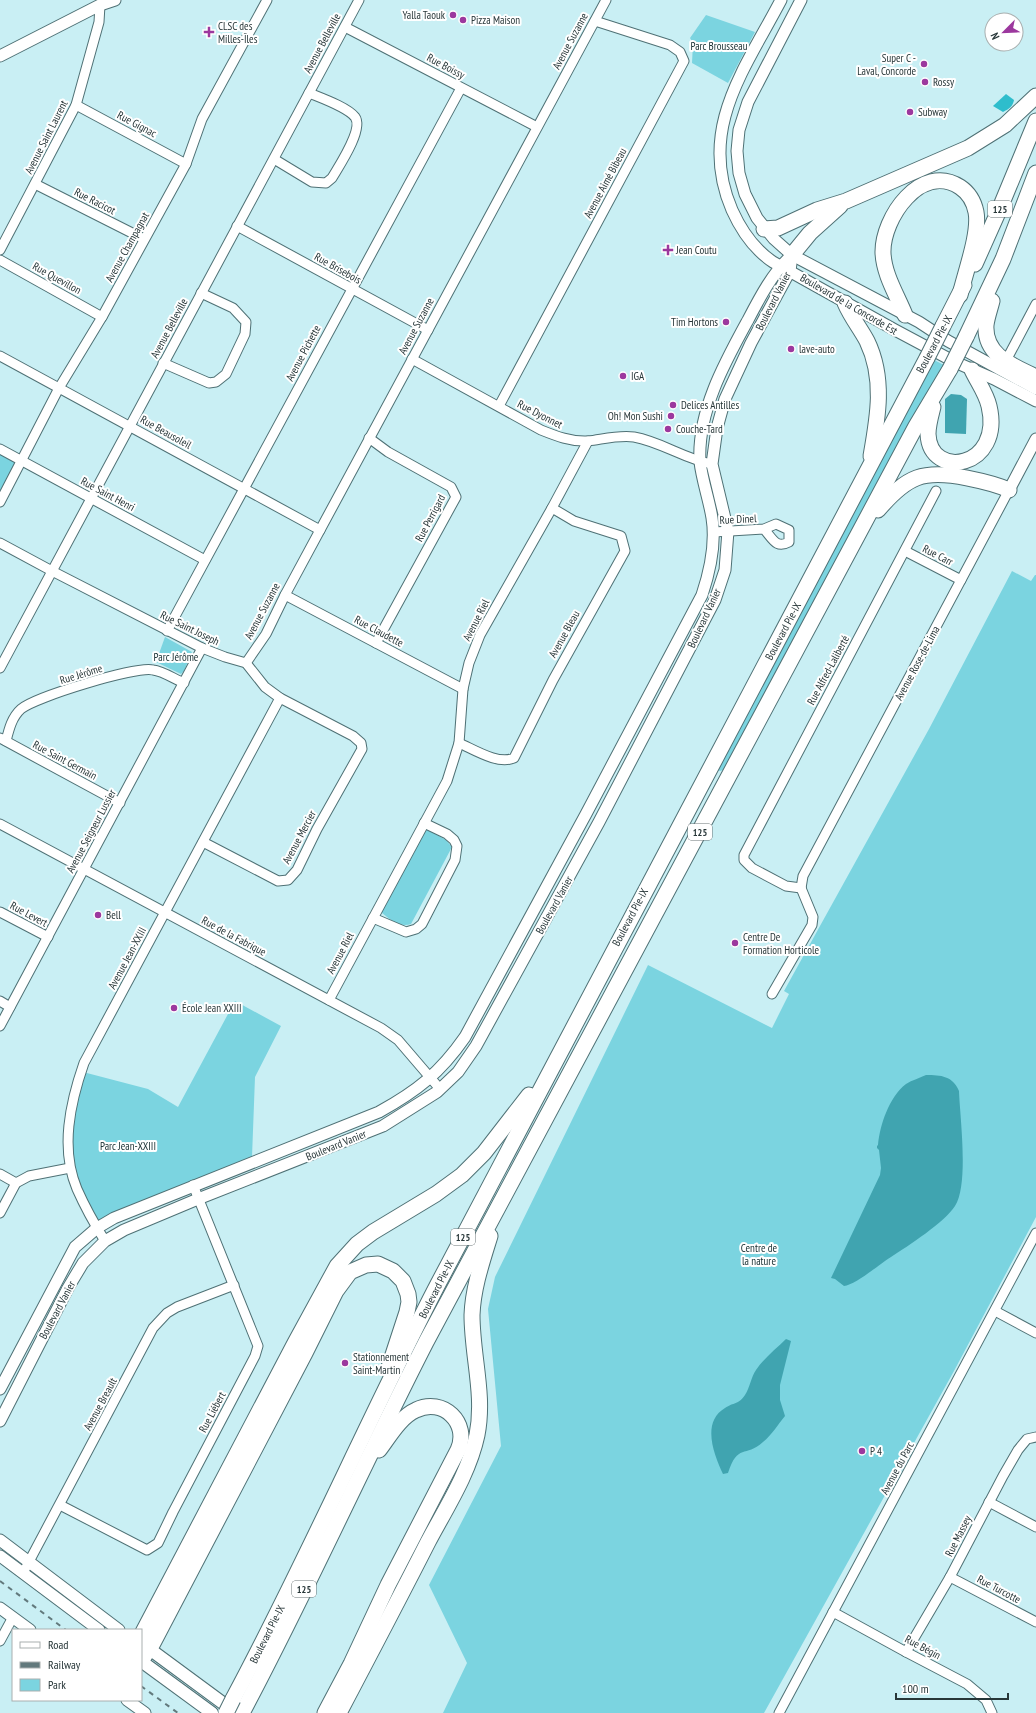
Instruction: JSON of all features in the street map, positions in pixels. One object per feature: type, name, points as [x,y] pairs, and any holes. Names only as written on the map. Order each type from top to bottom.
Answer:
[{"type":"highway","points":[[764,229],[778,228],[817,210],[846,201],[976,144],[1005,125],[1036,96]]},
{"type":"highway","name":"Boulevard Pie-IX","points":[[239,1708],[276,1615],[421,1318],[550,1070],[960,294],[994,223],[1036,122]]},
{"type":"highway","name":"Boulevard Pie-IX","points":[[226,1713],[239,1708],[363,1470],[390,1411],[498,1207],[916,426],[950,369],[1003,259],[1036,172]]},
{"type":"highway","points":[[905,316],[886,271],[883,253],[884,235],[891,217],[904,200],[916,190],[932,183],[945,182],[959,187],[968,194],[975,208],[977,216],[976,231],[960,294]]},
{"type":"highway","points":[[792,255],[810,233],[846,201]]},
{"type":"highway","points":[[1003,259],[986,322],[988,342],[998,356],[1036,377]]},
{"type":"highway","points":[[845,303],[869,346],[875,365],[878,384],[878,418],[867,472]]},
{"type":"highway","points":[[934,397],[928,431],[932,448],[939,456],[949,461],[964,462],[974,458],[987,440],[990,429],[990,417],[986,396],[972,370]]},
{"type":"highway","points":[[861,529],[895,492],[909,481],[923,476],[933,474],[955,476],[986,482],[1010,490]]},
{"type":"highway","points":[[142,1634],[337,1266],[351,1250],[369,1235],[436,1194],[462,1175],[484,1152],[550,1070]]},
{"type":"highway","points":[[339,1713],[454,1492],[474,1447],[480,1419],[480,1403],[472,1322],[474,1299],[477,1280],[498,1207]]},
{"type":"highway","points":[[143,1654],[277,1407],[336,1291],[350,1272],[362,1266],[372,1264],[384,1266],[395,1272],[404,1283],[409,1299],[407,1312],[397,1339],[378,1406]]},
{"type":"highway","points":[[325,1713],[351,1664],[388,1585],[458,1450],[461,1437],[458,1423],[450,1413],[439,1407],[429,1406],[416,1410],[402,1421],[363,1470]]},
{"type":"main road","points":[[143,1654],[239,1708]]},
{"type":"main road","points":[[143,1654],[212,1713]]},
{"type":"street","points":[[0,56],[100,5],[115,0]]},
{"type":"street","name":"Avenue Champagnat","points":[[0,502],[59,388],[102,317],[186,164],[202,119],[267,0]]},
{"type":"street","name":"Avenue Belleville","points":[[0,668],[3,653],[52,571],[359,0]]},
{"type":"street","name":"Avenue Suzanne","points":[[246,663],[266,634],[284,595],[606,0]]},
{"type":"street","name":"Boulevard de la Concorde Est","points":[[781,0],[752,53],[731,97],[722,128],[719,152],[724,185],[735,216],[742,229],[756,247],[771,261],[845,303],[972,370],[994,379],[1036,401]]},
{"type":"street","name":"Boulevard de la Concorde Est","points":[[801,1],[748,102],[739,130],[737,158],[740,180],[750,207],[764,229],[782,248],[792,255],[1036,389]]},
{"type":"street","name":"Avenue Saint Laurent","points":[[0,250],[76,106],[99,22],[100,5]]},
{"type":"street","name":"Avenue Aimé Bibeau","points":[[499,406],[684,61],[680,52],[670,45],[595,21]]},
{"type":"street","name":"Rue Boissy","points":[[345,27],[537,127]]},
{"type":"street","name":"Avenue Pichette","points":[[167,631],[461,88]]},
{"type":"street","points":[[274,159],[312,182],[326,183],[332,178],[357,132],[358,123],[355,117],[348,111],[309,93]]},
{"type":"street","name":"Rue Gignac","points":[[76,106],[186,164]]},
{"type":"street","name":"Rue Racicot","points":[[35,184],[144,239]]},
{"type":"street","name":"Rue Brisebois","points":[[237,226],[428,330]]},
{"type":"street","name":"Boulevard Vanier","points":[[0,1420],[68,1288],[83,1263],[105,1241],[124,1230],[198,1199],[383,1126],[411,1110],[440,1089],[458,1072],[476,1046],[599,822],[714,600],[725,570],[728,531],[712,464],[717,428],[724,401],[792,255]]},
{"type":"street","name":"Rue Quevillon","points":[[0,260],[102,317]]},
{"type":"street","name":"Boulevard Vanier","points":[[0,1389],[75,1247],[97,1228],[114,1218],[193,1185],[379,1112],[406,1097],[430,1078],[450,1059],[464,1037],[586,814],[702,595],[709,575],[714,532],[700,462],[703,427],[712,396],[732,348],[755,305],[785,268]]},
{"type":"street","points":[[164,363],[209,383],[216,382],[226,374],[245,334],[246,322],[233,308],[201,293]]},
{"type":"street","points":[[1009,355],[1036,304]]},
{"type":"street","name":"Rue Beausoleil","points":[[0,356],[320,530]]},
{"type":"street","name":"Rue Dyonnet","points":[[412,359],[541,430],[560,438],[588,441],[622,436],[633,437],[659,443],[686,457],[712,464]]},
{"type":"street","name":"Rue Perrigard","points":[[369,438],[388,452],[451,487],[456,497],[376,643]]},
{"type":"street","name":"Avenue Rose-de-Lima","points":[[801,888],[803,876],[1036,439]]},
{"type":"street","name":"Avenue Riel","points":[[329,1000],[447,781],[459,743],[463,689],[469,663],[480,635],[588,441]]},
{"type":"street","name":"Rue Saint Henri","points":[[0,449],[205,560]]},
{"type":"street","name":"Rue Alfred-Laliberté","points":[[801,888],[786,886],[752,868],[744,860],[746,851],[936,491]]},
{"type":"street","name":"Avenue Bleau","points":[[459,743],[488,756],[507,761],[514,758],[553,680],[625,550],[621,536],[574,521],[552,508]]},
{"type":"street","name":"Rue Dinel","points":[[714,532],[764,529]]},
{"type":"street","name":"Rue Saint Joseph","points":[[0,543],[167,631],[224,657],[246,663]]},
{"type":"street","name":"Rue Carr","points":[[905,551],[960,580]]},
{"type":"street","name":"Rue Claudette","points":[[284,595],[463,689]]},
{"type":"street","name":"Avenue Seigneur Lussier","points":[[0,1026],[202,648]]},
{"type":"street","points":[[246,663],[256,678],[280,698]]},
{"type":"street","name":"Rue Jérôme","points":[[3,740],[12,720],[22,708],[44,698],[116,675],[143,670],[153,670],[184,683]]},
{"type":"street","name":"Avenue Mercier","points":[[203,842],[278,881],[288,880],[297,870],[317,829],[362,749],[361,743],[353,736],[280,698]]},
{"type":"street","name":"Avenue Jean-XXIII","points":[[105,1241],[77,1189],[70,1168],[67,1130],[76,1086],[84,1063],[280,698]]},
{"type":"street","name":"Rue Saint Germain","points":[[3,740],[120,803]]},
{"type":"street","points":[[373,918],[406,932],[416,929],[422,924],[456,860],[457,846],[454,840],[447,834],[424,823]]},
{"type":"street","name":"Rue de la Fabrique","points":[[0,824],[381,1028],[398,1040],[440,1089]]},
{"type":"street","points":[[772,994],[812,925],[814,917],[801,888]]},
{"type":"street","name":"Rue Levert","points":[[0,912],[48,937]]},
{"type":"street","points":[[0,1001],[10,1006]]},
{"type":"street","points":[[0,1214],[16,1183],[29,1176],[70,1168]]},
{"type":"street","points":[[0,1174],[16,1183]]},
{"type":"street","name":"Rue Liébert","points":[[60,1505],[147,1550],[158,1543],[255,1356],[258,1346],[193,1185]]},
{"type":"street","name":"Avenue du Parc","points":[[779,1713],[1036,1233]]},
{"type":"street","name":"Avenue Breault","points":[[23,1574],[153,1328],[167,1313],[177,1307],[234,1286]]},
{"type":"street","points":[[995,1311],[1036,1333]]},
{"type":"street","name":"Rue Massey","points":[[906,1652],[950,1577],[1018,1450],[1027,1439],[1036,1438]]},
{"type":"street","points":[[989,1502],[1036,1527]]},
{"type":"street","points":[[0,1540],[118,1629]]},
{"type":"street","points":[[0,1556],[98,1629]]},
{"type":"street","name":"Rue Turcotte","points":[[950,1577],[1036,1622]]},
{"type":"street","points":[[0,1608],[29,1629]]},
{"type":"street","name":"Rue Bégin","points":[[834,1612],[967,1684],[986,1700],[992,1713]]},
{"type":"street","points":[[0,1642],[13,1617]]},
{"type":"street","points":[[128,1701],[145,1713]]},
{"type":"green space","name":"Parc Brousseau","points":[[706,15],[755,32],[728,83],[692,63],[693,43],[690,38]]},
{"type":"green space","points":[[932,359],[944,365],[733,755],[723,770],[718,770]]},
{"type":"green space","points":[[0,449],[21,461],[0,502]]},
{"type":"green space","name":"Centre de la nature","points":[[1012,571],[1031,581],[1036,575],[1036,1217],[954,1371],[764,1713],[443,1713],[467,1663],[429,1585],[501,1446],[488,1309],[495,1277],[648,965],[772,1028],[789,994],[784,991],[929,729]]},
{"type":"green space","name":"Parc Jérôme","points":[[165,637],[192,652],[184,671],[181,674],[156,662]]},
{"type":"green space","points":[[428,830],[446,840],[452,847],[411,924],[399,924],[381,912],[423,831]]},
{"type":"green space","name":"Parc Jean-XXIII","points":[[235,1001],[281,1026],[255,1077],[252,1157],[96,1224],[79,1193],[68,1130],[83,1072],[148,1089],[178,1107]]},
{"type":"shaded area","points":[[1006,94],[1014,100],[1013,104],[1003,112],[993,106]]},
{"type":"shaded area","points":[[951,394],[961,395],[967,399],[966,434],[945,433],[945,399]]},
{"type":"shaded area","points":[[926,1075],[946,1077],[953,1082],[959,1091],[963,1167],[959,1196],[955,1206],[935,1226],[861,1278],[849,1285],[844,1286],[835,1279],[831,1278],[880,1175],[881,1168],[879,1150],[877,1146],[886,1112],[895,1096],[906,1084]]},
{"type":"shaded area","points":[[786,1339],[791,1341],[780,1385],[780,1400],[785,1416],[766,1439],[757,1447],[739,1454],[735,1458],[728,1473],[723,1474],[713,1448],[711,1430],[713,1422],[718,1414],[725,1408],[738,1402],[745,1395],[754,1373],[759,1366]]},
{"type":"railway","points":[[0,1581],[65,1629]]},
{"type":"railway","points":[[142,1687],[178,1713]]},
{"type":"place","name":"Yalla Taouk","points":[[453,15]]},
{"type":"place","name":"Pizza Maison","points":[[463,20]]},
{"type":"place","name":"CLSC des Milles-Îles","points":[[209,32]]},
{"type":"place","name":"Super C - Laval, Concorde","points":[[924,64]]},
{"type":"place","name":"Rossy","points":[[925,82]]},
{"type":"place","name":"Subway","points":[[910,112]]},
{"type":"place","name":"Jean Coutu","points":[[668,250]]},
{"type":"place","name":"Tim Hortons","points":[[726,322]]},
{"type":"place","name":"lave-auto","points":[[791,349]]},
{"type":"place","name":"IGA","points":[[623,376]]},
{"type":"place","name":"Delices Antilles","points":[[673,405]]},
{"type":"place","name":"Oh! Mon Sushi","points":[[671,416]]},
{"type":"place","name":"Couche-Tard","points":[[668,429]]},
{"type":"place","name":"Bell","points":[[98,915]]},
{"type":"place","name":"Centre De Formation Horticole","points":[[735,943]]},
{"type":"place","name":"École Jean XXIII","points":[[174,1008]]},
{"type":"place","name":"Stationnement Saint-Martin","points":[[345,1363]]},
{"type":"place","name":"P 4","points":[[862,1451]]}]
